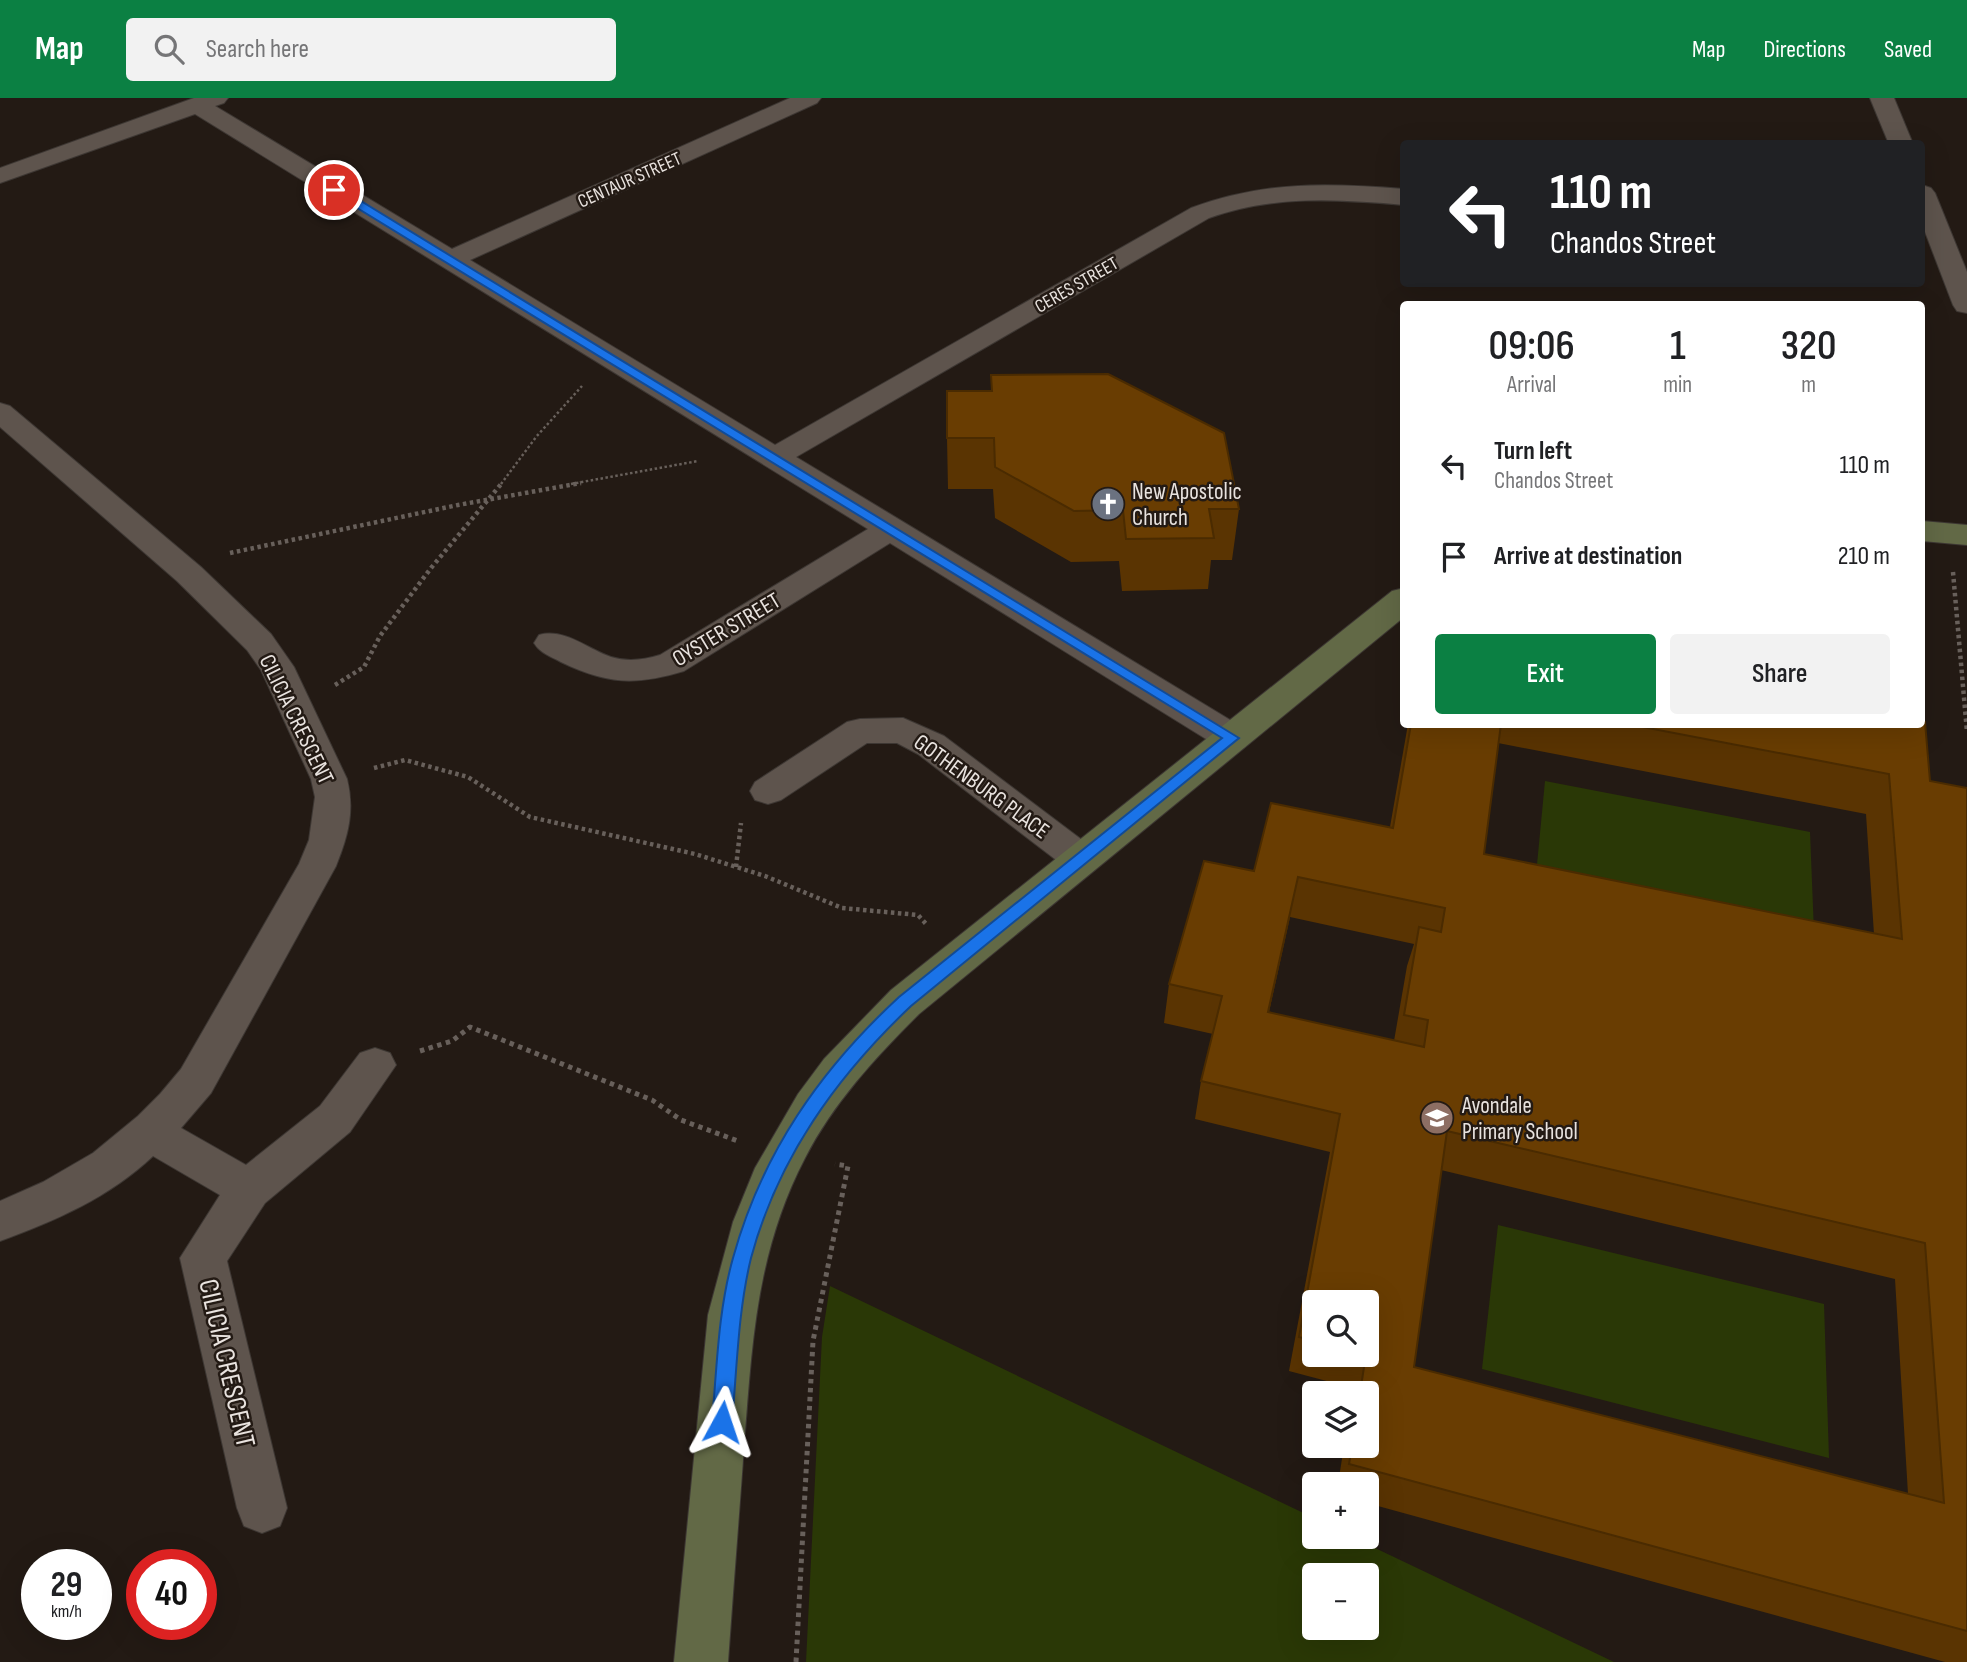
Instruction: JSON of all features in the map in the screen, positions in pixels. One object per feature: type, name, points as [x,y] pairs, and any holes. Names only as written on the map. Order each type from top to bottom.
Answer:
[{"type":"street","name":"CENTAUR STREET","points":[[449,260],[809,98]]},
{"type":"street","points":[[1882,98],[1899,140]]},
{"type":"street","points":[[0,176],[206,102],[449,260],[1232,738]]},
{"type":"street","name":"CERES STREET","points":[[773,458],[1210,208],[1243,198],[1293,191],[1400,197]]},
{"type":"street","points":[[1925,209],[1930,235],[1967,305]]},
{"type":"street","points":[[1930,235],[1967,238]]},
{"type":"street","name":"CILICIA CRESCENT","points":[[0,412],[189,574],[259,642],[277,667],[329,779],[333,814],[328,840],[317,866],[196,1081],[151,1133],[94,1177],[48,1203],[0,1221]]},
{"type":"street","name":"OYSTER STREET","points":[[551,643],[606,670],[653,670],[672,663],[891,529]]},
{"type":"street","points":[[701,1662],[731,1315],[742,1259],[759,1207],[782,1156],[827,1084],[868,1036],[905,1002],[1400,602]]},
{"type":"street","name":"GOTHENBURG PLACE","points":[[768,790],[860,731],[903,730],[931,745],[1081,859]]},
{"type":"street","name":"CILICIA CRESCENT","points":[[262,1508],[203,1258],[249,1189],[335,1119],[375,1065]]},
{"type":"street","points":[[151,1133],[249,1189]]},
{"type":"path","points":[[289,694],[333,685],[364,667],[380,636],[536,437],[590,377],[617,362]]},
{"type":"path","points":[[189,574],[233,551],[490,499],[724,456],[745,441]]},
{"type":"path","points":[[1946,533],[1967,732]]},
{"type":"path","points":[[329,779],[405,760],[468,777],[530,817],[695,854],[765,876],[842,908],[918,915],[960,958]]},
{"type":"path","points":[[375,1065],[452,1041],[470,1027],[652,1100],[681,1120],[782,1156],[848,1166],[813,1341],[796,1662]]},
{"type":"green space","points":[[1545,781],[1810,832],[1814,932],[1536,875]]},
{"type":"green space","points":[[1498,1225],[1824,1304],[1829,1458],[1482,1369]]},
{"type":"green space","points":[[830,1286],[1302,1512],[1302,1549],[1377,1549],[1614,1662],[806,1662],[822,1337]]},
{"type":"building","points":[[1108,374],[1224,433],[1239,509],[1209,509],[1214,538],[1126,539],[1123,510],[1074,511],[995,467],[994,438],[947,438],[947,391],[992,391],[991,375]]},
{"type":"building","points":[[1925,722],[1930,781],[1967,788],[1967,1631],[1349,1464],[1350,1458],[1379,1458],[1379,1381],[1362,1381],[1364,1367],[1379,1367],[1379,1290],[1308,1290],[1340,1114],[1201,1081],[1222,996],[1169,984],[1204,861],[1254,871],[1271,803],[1393,828],[1410,728],[1500,728],[1484,854],[1902,939],[1889,774],[1648,728],[1925,728]],"holes":[[[1298,877],[1445,908],[1441,932],[1419,927],[1404,1015],[1428,1020],[1424,1047],[1268,1012]],[[1447,1131],[1925,1243],[1944,1503],[1414,1367]]]},
{"type":"place","name":"New Apostolic Church","points":[[1108,504]]},
{"type":"place","name":"Avondale Primary School","points":[[1437,1118]]},
{"type":"route","points":[[334,190],[1232,738],[905,1002],[868,1036],[835,1074],[806,1114],[782,1156],[759,1207],[742,1259],[731,1315],[722,1422]]}]
